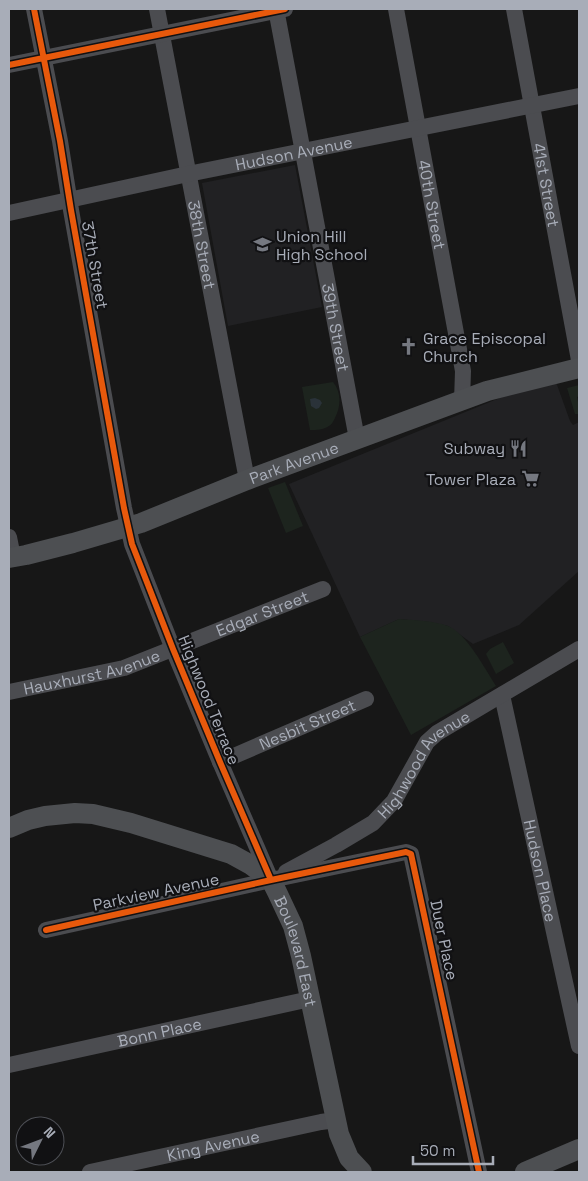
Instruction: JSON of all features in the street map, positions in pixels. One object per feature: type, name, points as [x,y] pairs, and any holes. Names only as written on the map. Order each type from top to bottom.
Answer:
[{"type":"main road","name":"Park Avenue","points":[[11,558],[73,544],[128,527],[247,480],[487,391],[579,368]]},
{"type":"main road","name":"Boulevard East","points":[[9,828],[28,820],[55,814],[84,813],[102,816],[131,822],[231,854],[271,880],[294,926],[339,1134],[349,1158],[362,1172]]},
{"type":"main road","points":[[525,1172],[579,1149]]},
{"type":"street","name":"37th Street","points":[[34,9],[60,141],[128,527]]},
{"type":"street","name":"38th Street","points":[[157,9],[247,480]]},
{"type":"street","points":[[9,65],[279,9]]},
{"type":"street","name":"39th Street","points":[[279,9],[303,152],[357,439]]},
{"type":"street","name":"40th Street","points":[[396,9],[463,371],[462,401]]},
{"type":"street","name":"41st Street","points":[[514,9],[579,360]]},
{"type":"street","name":"Hudson Avenue","points":[[9,213],[188,174],[579,96]]},
{"type":"street","name":"Highwood Terrace","points":[[128,527],[132,544],[173,649],[271,880]]},
{"type":"street","points":[[9,537],[11,558]]},
{"type":"street","name":"Edgar Street","points":[[173,649],[323,589]]},
{"type":"street","name":"Hauxhurst Avenue","points":[[9,692],[124,668],[173,649]]},
{"type":"street","name":"Highwood Avenue","points":[[271,880],[373,823],[394,801],[427,742],[437,733],[579,649]]},
{"type":"street","name":"Hudson Place","points":[[502,695],[579,1046]]},
{"type":"street","name":"Nesbit Street","points":[[220,762],[366,699]]},
{"type":"street","name":"Duer Place","points":[[271,880],[406,852],[411,854],[479,1172]]},
{"type":"street","name":"Parkview Avenue","points":[[46,930],[271,880]]},
{"type":"street","name":"Bonn Place","points":[[9,1065],[310,999]]},
{"type":"street","name":"King Avenue","points":[[90,1172],[336,1120]]},
{"type":"shaded area","name":"Union Hill High School","points":[[295,165],[322,307],[228,326],[202,183]]},
{"type":"shaded area","points":[[333,382],[340,400],[334,420],[331,425],[324,428],[310,430],[302,387]]},
{"type":"shaded area","points":[[556,382],[570,421],[573,425],[579,422],[579,571],[519,625],[473,644],[448,626],[399,619],[360,637],[289,484],[507,395]]},
{"type":"shaded area","points":[[579,385],[579,396],[577,397],[579,414],[575,414],[567,388]]},
{"type":"shaded area","points":[[315,398],[322,403],[316,409],[311,406],[310,399]]},
{"type":"shaded area","points":[[285,482],[303,526],[286,533],[268,488]]},
{"type":"shaded area","points":[[399,619],[437,623],[455,630],[469,644],[496,686],[411,735],[360,637]]},
{"type":"shaded area","points":[[503,642],[514,663],[496,674],[486,654],[490,649]]},
{"type":"cycle path","points":[[34,9],[60,141],[124,508],[132,544],[173,649],[271,880]]},
{"type":"cycle path","points":[[9,65],[285,9]]},
{"type":"cycle path","points":[[46,930],[271,880],[406,852],[411,854],[479,1172]]},
{"type":"place","name":"Union Hill High School","points":[[262,245]]},
{"type":"place","name":"Grace Episcopal Church","points":[[409,347]]},
{"type":"place","name":"Subway","points":[[519,448]]},
{"type":"place","name":"Tower Plaza","points":[[530,479]]}]
